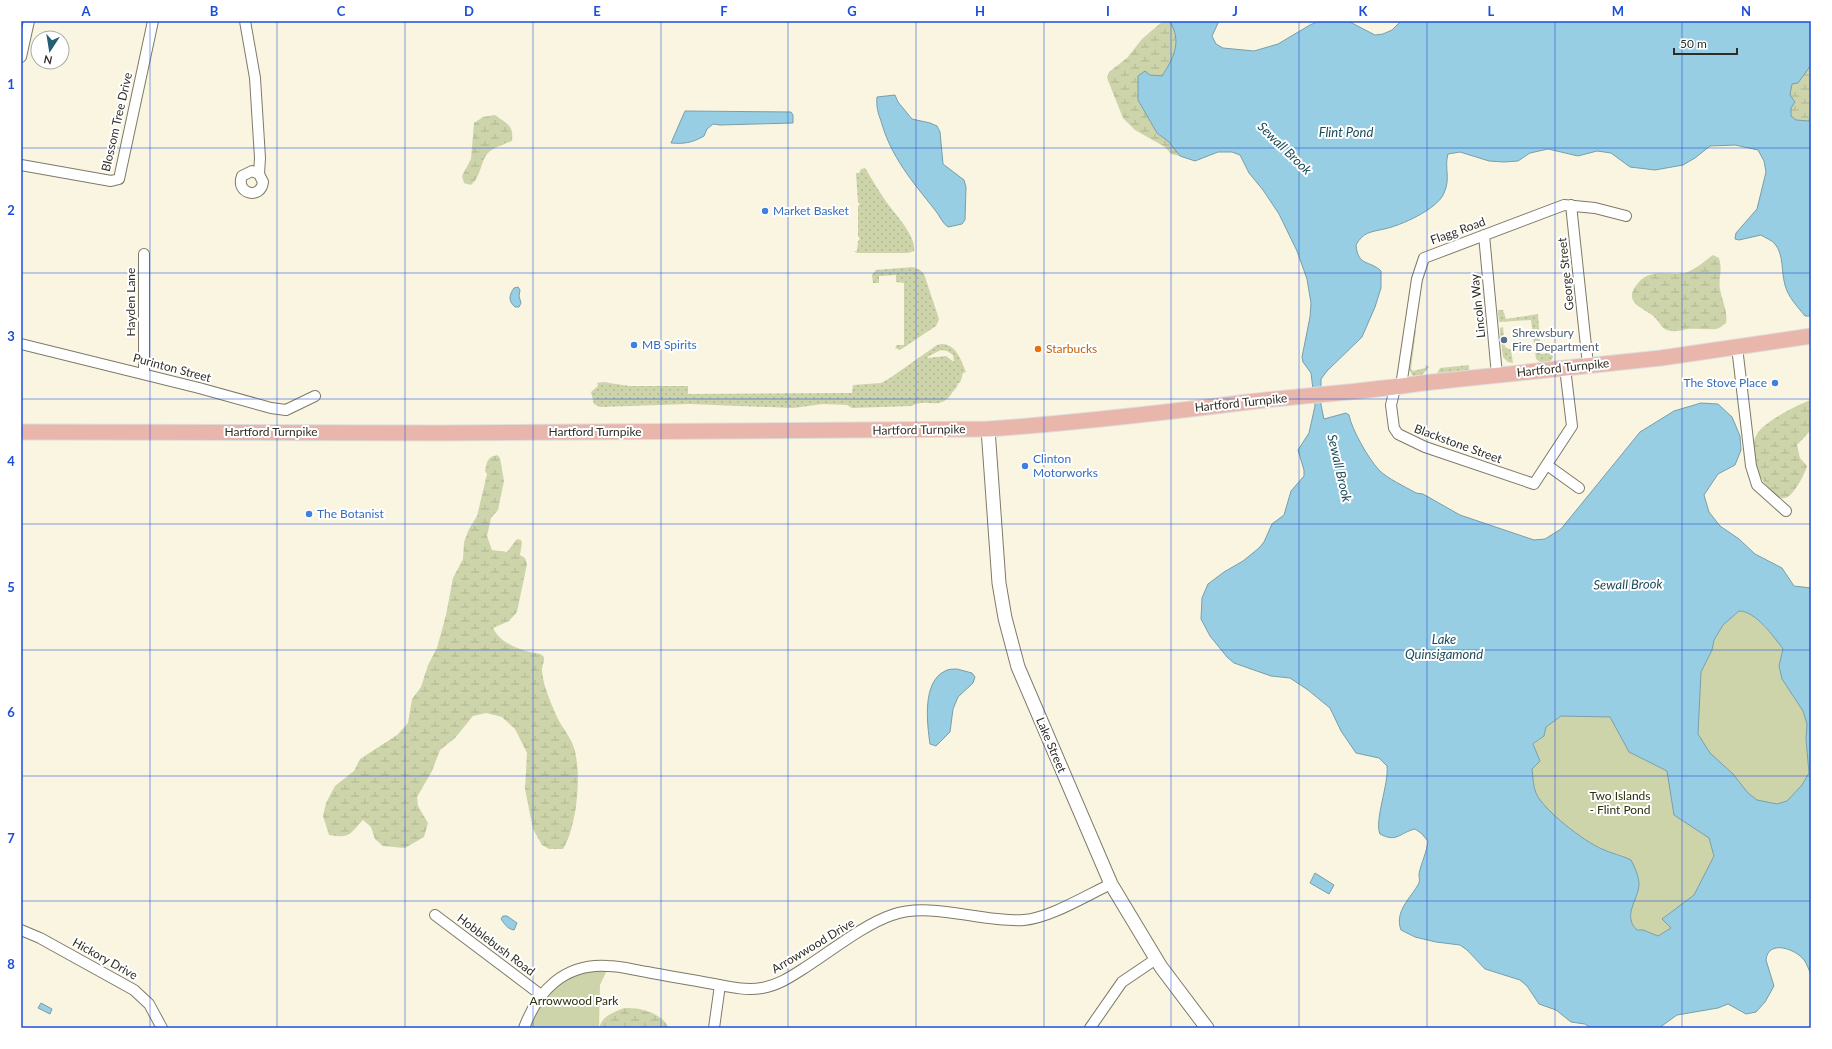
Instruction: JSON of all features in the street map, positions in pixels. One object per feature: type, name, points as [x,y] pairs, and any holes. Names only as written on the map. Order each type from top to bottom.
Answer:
[{"type":"main road","name":"Hartford Turnpike","points":[[21,432],[457,433],[988,429],[1079,423],[1288,398],[1660,358],[1737,348],[1811,336]]},
{"type":"main road","name":"Lake Street","points":[[988,429],[997,568],[1002,605],[1020,673],[1111,884],[1156,959],[1207,1028]]},
{"type":"street","points":[[21,57],[29,21]]},
{"type":"street","name":"Blossom Tree Drive","points":[[21,165],[111,181],[119,179],[153,21]]},
{"type":"street","points":[[245,21],[255,78],[260,158],[259,174]]},
{"type":"street","name":"Flagg Road","points":[[1398,387],[1417,279],[1422,260],[1428,256],[1564,205],[1595,208],[1626,216]]},
{"type":"street","name":"George Street","points":[[1571,205],[1588,365]]},
{"type":"street","name":"Lincoln Way","points":[[1484,235],[1497,375]]},
{"type":"street","name":"Hayden Lane","points":[[144,254],[144,374]]},
{"type":"street","name":"Purinton Street","points":[[21,344],[144,374],[271,408],[286,410],[315,396]]},
{"type":"street","points":[[1737,348],[1751,466],[1757,485],[1786,511]]},
{"type":"street","points":[[1565,368],[1572,426],[1547,465],[1579,488]]},
{"type":"street","name":"Blackstone Street","points":[[1398,387],[1392,405],[1394,428],[1398,434],[1406,439],[1534,484],[1547,465]]},
{"type":"street","name":"Arrowwood Drive","points":[[524,1028],[534,1006],[541,996],[564,976],[585,967],[620,967],[720,985],[752,989],[780,982],[879,920],[900,912],[922,910],[1007,920],[1026,920],[1049,913],[1111,884]]},
{"type":"street","name":"Hobblebush Road","points":[[435,915],[541,996]]},
{"type":"street","name":"Hickory Drive","points":[[21,930],[40,938],[134,990],[149,1004],[162,1028]]},
{"type":"street","points":[[1090,1028],[1122,982],[1156,959]]},
{"type":"street","points":[[714,1028],[720,985]]},
{"type":"green space","points":[[1163,21],[1170,22],[1176,36],[1173,56],[1162,76],[1138,76],[1138,100],[1157,133],[1169,142],[1180,156],[1171,154],[1165,147],[1135,130],[1123,118],[1107,78],[1109,72],[1127,58],[1142,39]]},
{"type":"green space","points":[[1811,65],[1811,116],[1809,121],[1795,120],[1791,116],[1790,95],[1792,84],[1798,83]]},
{"type":"green space","points":[[495,115],[511,128],[512,141],[490,151],[485,157],[474,182],[471,185],[464,183],[462,176],[471,159],[474,123],[483,117]]},
{"type":"green space","points":[[865,168],[885,200],[904,224],[912,238],[914,251],[908,253],[857,253],[854,251],[857,251],[858,241],[860,239],[858,236],[858,206],[860,204],[858,202],[856,173],[859,173],[861,169]]},
{"type":"green space","points":[[1713,255],[1719,258],[1721,271],[1720,289],[1726,314],[1726,323],[1720,328],[1670,331],[1665,329],[1654,317],[1634,302],[1632,294],[1634,289],[1644,278],[1656,274],[1682,274],[1688,272]]},
{"type":"green space","points":[[913,267],[920,270],[924,274],[939,319],[936,326],[900,350],[895,348],[897,345],[904,345],[904,283],[896,282],[896,275],[879,276],[879,283],[873,283],[872,275],[876,270]]},
{"type":"green space","points":[[1498,310],[1503,310],[1506,319],[1538,314],[1541,354],[1551,353],[1553,357],[1551,361],[1540,362],[1536,359],[1531,320],[1499,322]]},
{"type":"green space","points":[[1503,327],[1505,347],[1511,350],[1513,363],[1508,362],[1503,357],[1500,328]]},
{"type":"green space","points":[[1414,330],[1416,330],[1411,369],[1413,371],[1425,368],[1426,365],[1429,367],[1421,376],[1414,377],[1409,369]]},
{"type":"green space","points":[[937,345],[947,345],[955,350],[966,372],[963,373],[960,383],[958,383],[957,387],[947,399],[938,403],[922,403],[912,406],[852,408],[847,405],[823,404],[793,408],[689,404],[600,407],[594,404],[591,392],[598,386],[597,383],[603,382],[629,386],[688,386],[688,394],[852,393],[853,385],[881,383]],"holes":[[[941,350],[947,351],[953,355],[954,362],[946,356],[927,358]]]},
{"type":"green space","points":[[1469,365],[1469,370],[1467,372],[1436,375],[1440,368]]},
{"type":"green space","points":[[1811,400],[1811,430],[1797,445],[1800,458],[1807,466],[1792,494],[1788,497],[1781,498],[1767,486],[1758,472],[1753,457],[1754,441],[1757,434],[1767,424],[1790,409]]},
{"type":"green space","points":[[497,455],[500,458],[504,481],[498,510],[491,518],[487,536],[492,550],[507,552],[517,539],[521,540],[520,555],[525,558],[527,564],[517,612],[509,621],[493,628],[496,633],[508,644],[541,654],[544,658],[542,669],[545,687],[559,721],[573,744],[578,771],[575,814],[568,839],[563,849],[549,849],[542,845],[533,829],[525,789],[527,753],[515,729],[502,717],[486,713],[473,716],[455,738],[440,750],[432,771],[417,797],[418,806],[428,823],[424,837],[405,848],[383,846],[375,839],[371,827],[363,820],[346,836],[329,835],[323,816],[326,803],[335,786],[354,771],[360,759],[397,735],[408,723],[412,699],[421,687],[428,665],[437,648],[446,615],[453,578],[463,559],[464,542],[469,529],[477,516],[487,474],[485,471],[487,463],[491,457]]},
{"type":"green space","points":[[1739,611],[1752,615],[1758,620],[1770,632],[1783,649],[1779,666],[1782,679],[1803,711],[1807,724],[1806,739],[1809,773],[1802,785],[1787,801],[1777,804],[1757,800],[1748,793],[1733,774],[1710,754],[1698,734],[1701,672],[1712,650],[1714,640],[1723,625]]},
{"type":"green space","name":"Two Islands - Flint Pond","points":[[1561,716],[1610,717],[1629,752],[1667,771],[1674,815],[1709,838],[1714,856],[1694,895],[1663,918],[1672,928],[1658,936],[1643,930],[1637,930],[1633,926],[1631,921],[1631,911],[1638,891],[1624,856],[1601,849],[1574,832],[1547,808],[1536,793],[1532,769],[1540,761],[1533,745],[1544,736],[1546,727]]},
{"type":"green space","name":"Arrowwood Park","points":[[609,966],[600,985],[599,1028],[524,1028],[555,981]]},
{"type":"green space","points":[[624,1008],[650,1012],[661,1018],[669,1028],[599,1028],[606,1017]]},
{"type":"water","name":"Lake Quinsigamond","points":[[1168,21],[1219,21],[1212,36],[1216,44],[1223,48],[1254,51],[1278,44],[1319,21],[1348,21],[1375,35],[1383,34],[1392,30],[1401,21],[1811,21],[1811,65],[1798,83],[1792,84],[1790,95],[1795,102],[1791,108],[1791,116],[1796,120],[1809,121],[1811,116],[1811,316],[1805,316],[1788,294],[1784,280],[1780,253],[1774,243],[1761,235],[1739,240],[1735,239],[1736,233],[1757,209],[1766,172],[1764,161],[1758,150],[1735,145],[1710,146],[1683,165],[1655,170],[1630,167],[1611,153],[1597,151],[1578,156],[1548,149],[1530,153],[1518,161],[1504,162],[1489,161],[1460,152],[1448,154],[1446,188],[1440,199],[1434,205],[1427,211],[1408,221],[1368,233],[1362,237],[1356,245],[1359,257],[1381,271],[1381,288],[1375,307],[1362,337],[1327,371],[1321,379],[1321,405],[1324,419],[1346,413],[1349,415],[1353,428],[1361,444],[1379,470],[1391,479],[1416,493],[1423,494],[1460,515],[1534,540],[1545,539],[1561,529],[1640,432],[1674,411],[1701,403],[1718,404],[1732,417],[1740,436],[1741,450],[1735,465],[1718,474],[1704,495],[1709,512],[1720,526],[1739,539],[1755,554],[1782,568],[1794,586],[1811,588],[1811,975],[1804,960],[1795,952],[1783,948],[1772,950],[1768,954],[1766,960],[1774,986],[1765,1002],[1756,1012],[1746,1014],[1728,1004],[1718,1008],[1677,1015],[1659,1028],[1591,1028],[1585,1024],[1571,1022],[1556,1010],[1539,1004],[1527,986],[1520,980],[1485,969],[1467,950],[1460,945],[1436,942],[1415,937],[1401,930],[1399,923],[1400,917],[1404,905],[1419,883],[1419,874],[1428,841],[1415,829],[1390,838],[1380,834],[1379,820],[1386,782],[1387,766],[1379,758],[1356,753],[1341,731],[1330,708],[1308,690],[1290,678],[1271,676],[1234,663],[1227,657],[1210,636],[1201,619],[1202,598],[1208,584],[1224,572],[1243,561],[1259,548],[1264,542],[1272,524],[1284,515],[1291,491],[1304,476],[1304,470],[1298,450],[1309,433],[1315,406],[1311,373],[1303,362],[1302,357],[1310,317],[1311,303],[1307,279],[1297,251],[1279,214],[1263,190],[1249,173],[1240,155],[1232,152],[1218,152],[1195,161],[1180,156],[1169,142],[1157,133],[1138,100],[1138,76],[1145,71],[1150,75],[1162,76],[1173,56],[1176,36],[1170,22]],"holes":[[[1739,611],[1752,615],[1758,620],[1770,632],[1783,649],[1779,666],[1782,679],[1803,711],[1807,724],[1806,739],[1809,773],[1802,785],[1787,801],[1777,804],[1757,800],[1748,793],[1733,774],[1710,753],[1698,734],[1701,672],[1712,650],[1714,640],[1723,625]],[[1561,716],[1610,717],[1629,752],[1667,771],[1674,815],[1709,838],[1714,856],[1694,895],[1662,919],[1671,928],[1658,936],[1643,930],[1637,930],[1633,925],[1631,914],[1638,891],[1639,882],[1638,875],[1631,860],[1602,849],[1575,833],[1547,808],[1536,793],[1532,769],[1540,761],[1533,744],[1544,736],[1546,727]]]},
{"type":"water","points":[[895,95],[898,102],[912,119],[937,126],[940,132],[943,164],[964,180],[966,187],[965,220],[962,224],[948,227],[944,224],[937,212],[903,168],[890,146],[878,112],[877,97]]},
{"type":"water","points":[[685,111],[791,112],[793,115],[793,123],[713,124],[707,129],[704,136],[696,140],[671,143]]},
{"type":"water","points":[[518,287],[520,290],[519,296],[521,303],[519,307],[515,307],[510,300],[510,296],[514,288]]},
{"type":"water","points":[[957,669],[972,673],[975,677],[973,683],[958,697],[953,709],[950,732],[936,746],[930,744],[927,715],[929,693],[938,676],[946,670]]},
{"type":"water","points":[[1315,873],[1334,885],[1329,894],[1310,883]]},
{"type":"water","points":[[503,916],[507,916],[517,923],[514,930],[509,928],[501,919]]},
{"type":"water","points":[[41,1003],[52,1009],[50,1014],[38,1008]]},
{"type":"place","name":"Market Basket","points":[[765,211]]},
{"type":"place","name":"Shrewsbury Fire Department","points":[[1504,340]]},
{"type":"place","name":"MB Spirits","points":[[634,345]]},
{"type":"place","name":"Starbucks","points":[[1038,349]]},
{"type":"place","name":"The Stove Place","points":[[1775,383]]},
{"type":"place","name":"Clinton Motorworks","points":[[1025,466]]},
{"type":"place","name":"The Botanist","points":[[309,514]]},
{"type":"water label","name":"Flint Pond","points":[[1346,132]]},
{"type":"water label","name":"Sewall Brook","points":[[1285,148]]},
{"type":"water label","name":"Sewall Brook","points":[[1340,468]]},
{"type":"water label","name":"Sewall Brook","points":[[1628,584]]}]
